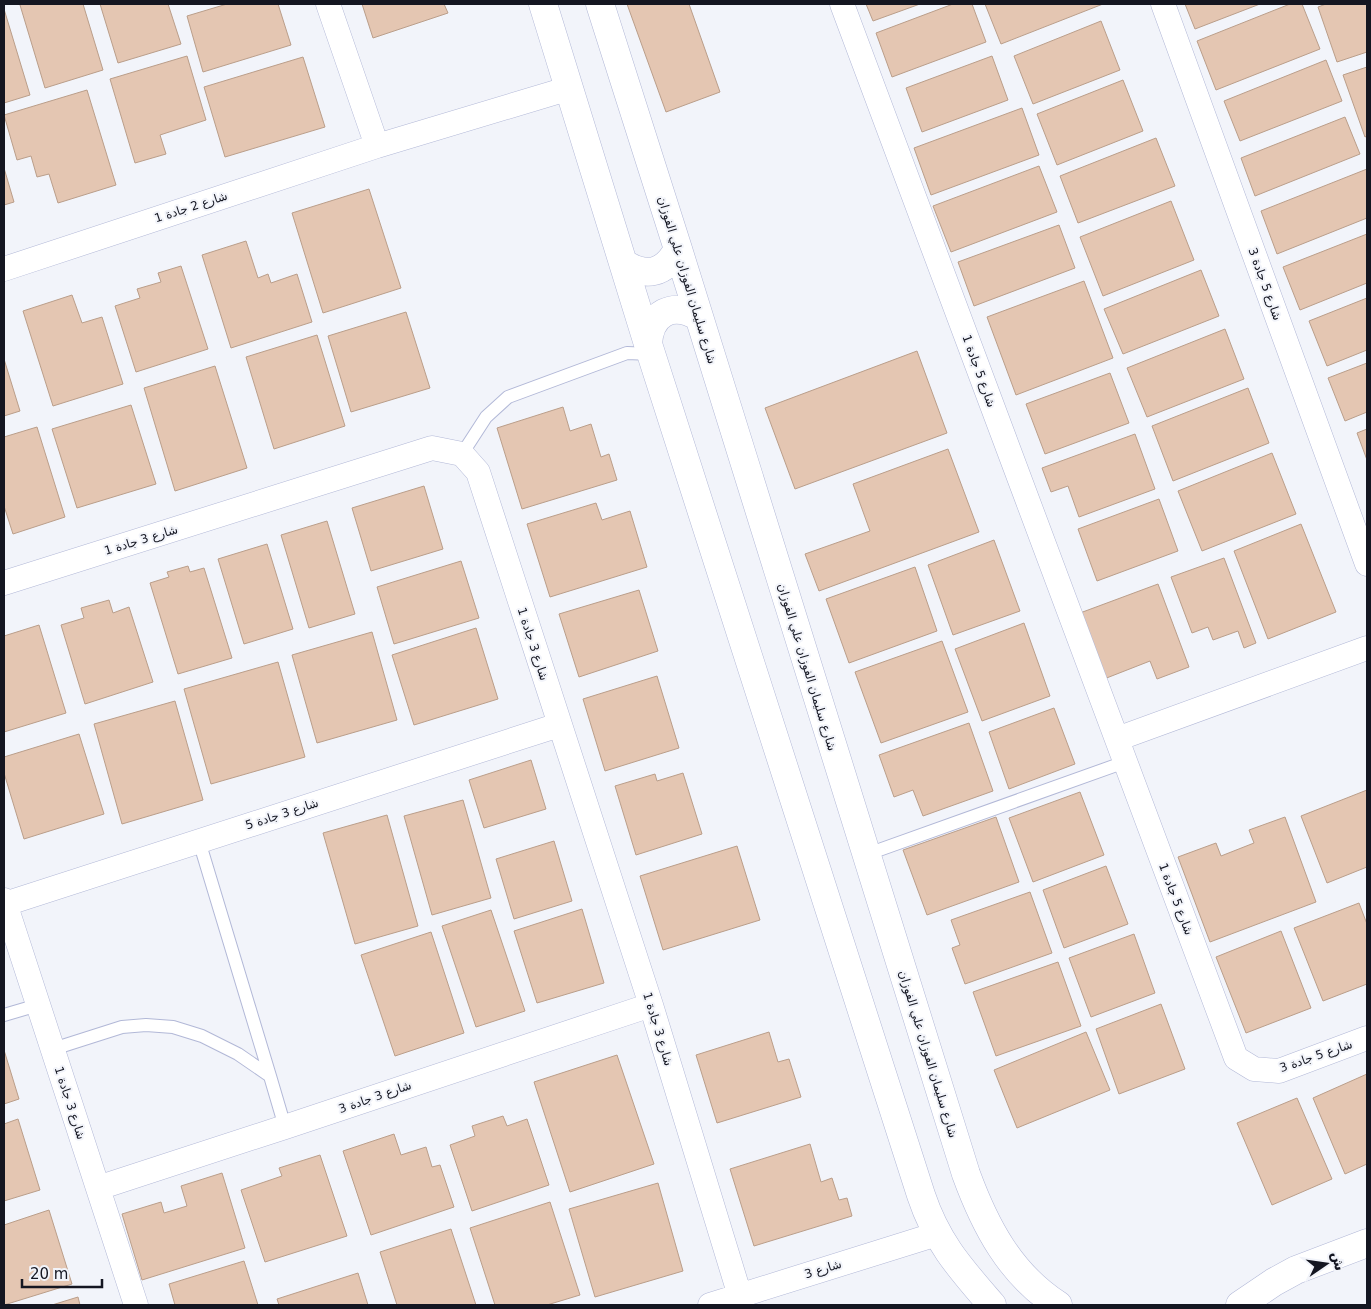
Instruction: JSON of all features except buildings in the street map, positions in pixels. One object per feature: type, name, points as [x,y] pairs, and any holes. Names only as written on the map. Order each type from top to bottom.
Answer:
[{"type":"street","points":[[328,4],[378,146]]},
{"type":"street","points":[[543,4],[650,349],[911,1166],[936,1234],[960,1268],[992,1305]]},
{"type":"street","name":"شارع سليمان الفوزان علي الفوزان","points":[[600,4],[976,1203],[990,1231],[1006,1256],[1026,1280],[1058,1305]]},
{"type":"street","name":"شارع 5 جادة 1","points":[[842,4],[1236,1058]]},
{"type":"street","name":"شارع 5 جادة 3","points":[[1163,4],[1367,564]]},
{"type":"street","name":"شارع 2 جادة 1","points":[[4,269],[378,146],[570,88]]},
{"type":"street","points":[[623,263],[632,270],[654,271],[664,267],[673,259],[678,249]]},
{"type":"street","points":[[650,349],[649,332],[653,322],[660,315],[670,310],[680,309],[699,317]]},
{"type":"street","name":"شارع 3 جادة 1","points":[[4,583],[432,448],[462,454],[478,472],[650,1005],[740,1296]]},
{"type":"street","points":[[1116,739],[1367,648]]},
{"type":"street","name":"شارع 3 جادة 5","points":[[4,902],[559,725]]},
{"type":"street","name":"شارع 3 جادة 1","points":[[4,902],[136,1305]]},
{"type":"street","name":"شارع 3 جادة 3","points":[[98,1188],[285,1128],[650,1005]]},
{"type":"street","name":"شارع 5 جادة 3","points":[[1236,1058],[1254,1069],[1279,1071],[1367,1038]]},
{"type":"street","name":"شارع 3","points":[[710,1305],[936,1234]]},
{"type":"street","points":[[1240,1305],[1296,1270],[1367,1243]]},
{"type":"lane","points":[[462,454],[486,417],[508,397],[627,353],[650,349]]},
{"type":"lane","points":[[866,855],[1125,762]]},
{"type":"lane","points":[[199,841],[285,1128]]},
{"type":"lane","points":[[4,1015],[38,1005]]},
{"type":"lane","points":[[52,1049],[122,1027],[146,1025],[172,1027],[202,1036],[231,1050],[270,1076]]}]
